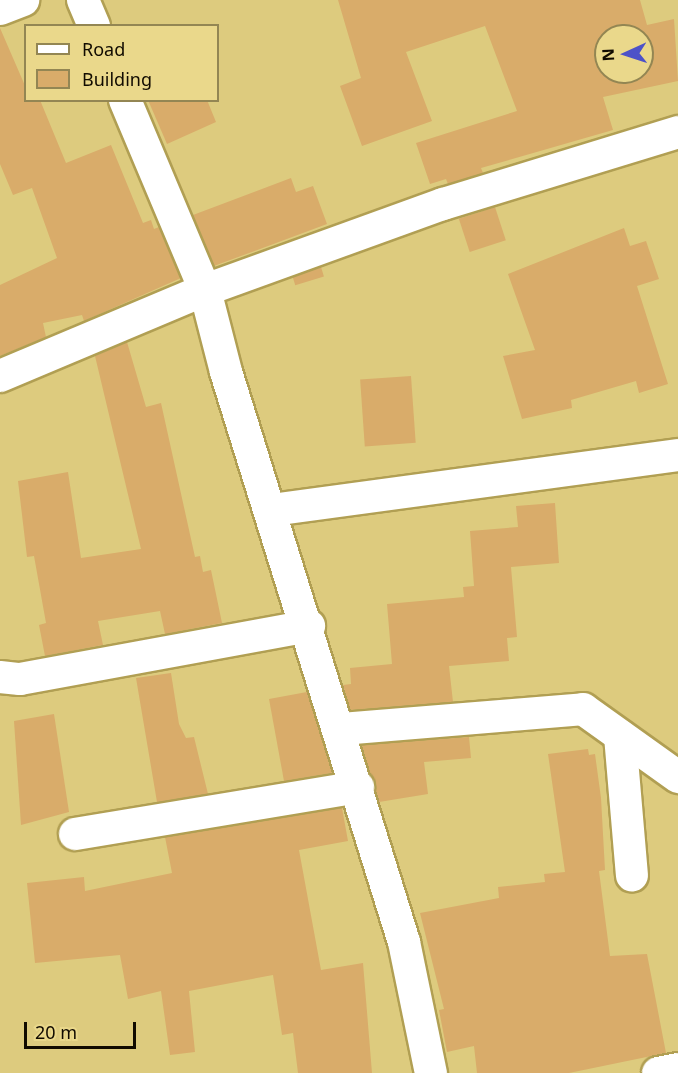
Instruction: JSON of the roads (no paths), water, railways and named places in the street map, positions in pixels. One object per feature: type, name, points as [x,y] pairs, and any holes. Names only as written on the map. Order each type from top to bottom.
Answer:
[{"type":"street","points":[[0,9],[23,0]]},
{"type":"street","points":[[83,0],[93,24]]},
{"type":"street","points":[[126,102],[205,290],[226,372],[342,729],[404,942],[431,1073]]},
{"type":"street","points":[[0,376],[205,290],[531,174],[678,132]]},
{"type":"street","points":[[272,510],[678,455]]},
{"type":"street","points":[[0,677],[20,679],[309,626]]},
{"type":"street","points":[[342,729],[583,709],[678,777]]},
{"type":"street","points":[[620,736],[632,875]]},
{"type":"street","points":[[75,834],[358,787]]},
{"type":"street","points":[[658,1073],[678,1069]]}]
